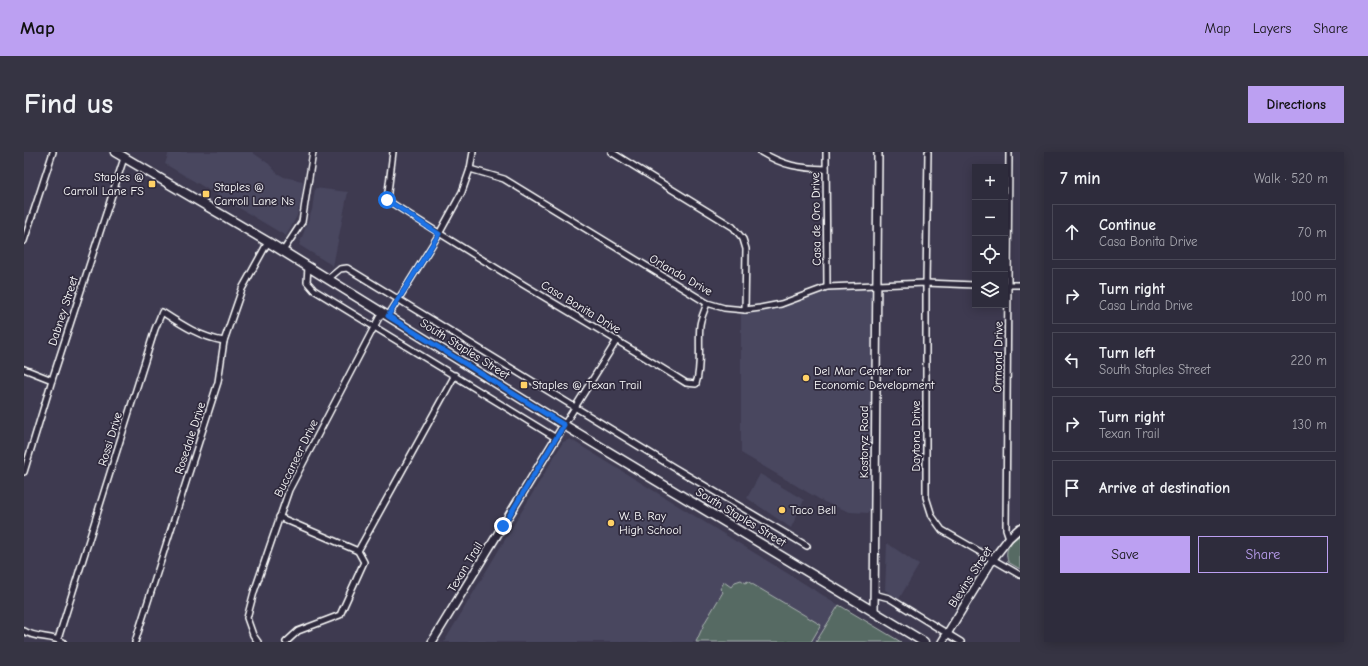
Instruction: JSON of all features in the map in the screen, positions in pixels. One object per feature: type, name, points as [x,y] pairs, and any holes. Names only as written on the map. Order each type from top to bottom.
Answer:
[{"type":"main road","name":"South Staples Street","points":[[115,152],[125,155],[564,425],[924,642]]},
{"type":"main road","name":"Kostoryz Road","points":[[874,612],[878,152]]},
{"type":"main road","name":"Texan Trail","points":[[432,642],[564,425]]},
{"type":"main road","name":"Blevins Street","points":[[942,642],[993,559],[1009,538],[1020,528]]},
{"type":"street","points":[[24,241],[53,152]]},
{"type":"street","points":[[283,251],[302,222],[313,152]]},
{"type":"street","name":"Casa Bonita Drive","points":[[393,152],[387,200],[439,234],[686,383],[696,384],[700,374],[700,322],[707,304]]},
{"type":"street","name":"Buccaneer Drive","points":[[258,642],[253,635],[247,618],[254,592],[289,490],[375,326],[398,299],[439,234],[462,192],[470,169],[473,152]]},
{"type":"street","points":[[611,152],[733,227],[740,235],[746,249],[745,310]]},
{"type":"street","points":[[761,152],[784,164],[803,168],[826,168]]},
{"type":"street","name":"Casa de Oro Drive","points":[[826,152],[827,287]]},
{"type":"street","name":"Daytona Drive","points":[[928,152],[926,284],[926,497],[932,516],[942,530],[1020,576]]},
{"type":"street","name":"Ormond Drive","points":[[1007,272],[1009,152]]},
{"type":"street","name":"Dabney Street","points":[[24,472],[52,380],[125,155]]},
{"type":"street","name":"Orlando Drive","points":[[470,169],[504,179],[707,304],[724,308],[745,310],[781,304],[827,287],[876,284],[972,285]]},
{"type":"street","name":"Rosedale Drive","points":[[135,642],[218,382],[224,340],[242,289],[268,242]]},
{"type":"street","points":[[308,267],[307,282],[314,290],[556,438]]},
{"type":"street","points":[[328,279],[340,269],[347,268],[673,467],[807,546]]},
{"type":"street","points":[[1008,285],[1020,285]]},
{"type":"street","name":"Ormond Drive","points":[[1007,308],[1006,529],[1009,538]]},
{"type":"street","name":"Rossi Drive","points":[[60,641],[155,329],[162,312],[187,328],[204,336],[224,340]]},
{"type":"street","name":"Texan Trail","points":[[564,425],[617,340]]},
{"type":"street","points":[[24,369],[52,380]]},
{"type":"street","points":[[358,551],[455,375]]},
{"type":"street","points":[[279,517],[358,551],[364,562],[340,615],[298,631],[286,642]]},
{"type":"street","points":[[874,594],[889,598],[961,642]]},
{"type":"street","points":[[24,631],[30,635],[60,641]]},
{"type":"shaded area","points":[[169,152],[252,152],[284,177],[303,181],[302,195],[297,216],[286,236],[165,164]]},
{"type":"shaded area","points":[[315,188],[348,192],[333,266],[299,245],[312,210]]},
{"type":"shaded area","name":"Del Mar Center for Economic Development","points":[[869,287],[873,290],[871,510],[867,513],[850,512],[824,502],[741,453],[741,314],[772,310],[825,292]]},
{"type":"shaded area","name":"W. B. Ray High School","points":[[570,439],[839,605],[816,642],[444,642],[563,442]]},
{"type":"shaded area","points":[[760,474],[804,500],[791,528],[747,498]]},
{"type":"shaded area","points":[[887,543],[919,565],[899,599],[885,590]]},
{"type":"green space","points":[[1020,535],[1020,569],[1008,562],[1007,549]]},
{"type":"green space","points":[[741,580],[746,583],[747,581],[821,625],[811,642],[696,642],[705,622],[723,592],[720,589],[724,582],[731,587],[735,582]]},
{"type":"green space","points":[[839,605],[901,642],[816,642]]},
{"type":"place","name":"Staples @ Carroll Lane FS","points":[[152,184]]},
{"type":"place","name":"Staples @ Carroll Lane Ns","points":[[206,194]]},
{"type":"place","name":"Del Mar Center for Economic Development","points":[[806,378]]},
{"type":"place","name":"Staples @ Texan Trail","points":[[524,385]]},
{"type":"place","name":"Taco Bell","points":[[782,510]]},
{"type":"place","name":"W. B. Ray High School","points":[[611,523]]},
{"type":"route","points":[[387,200],[439,234],[388,316],[564,425],[503,526]]}]
